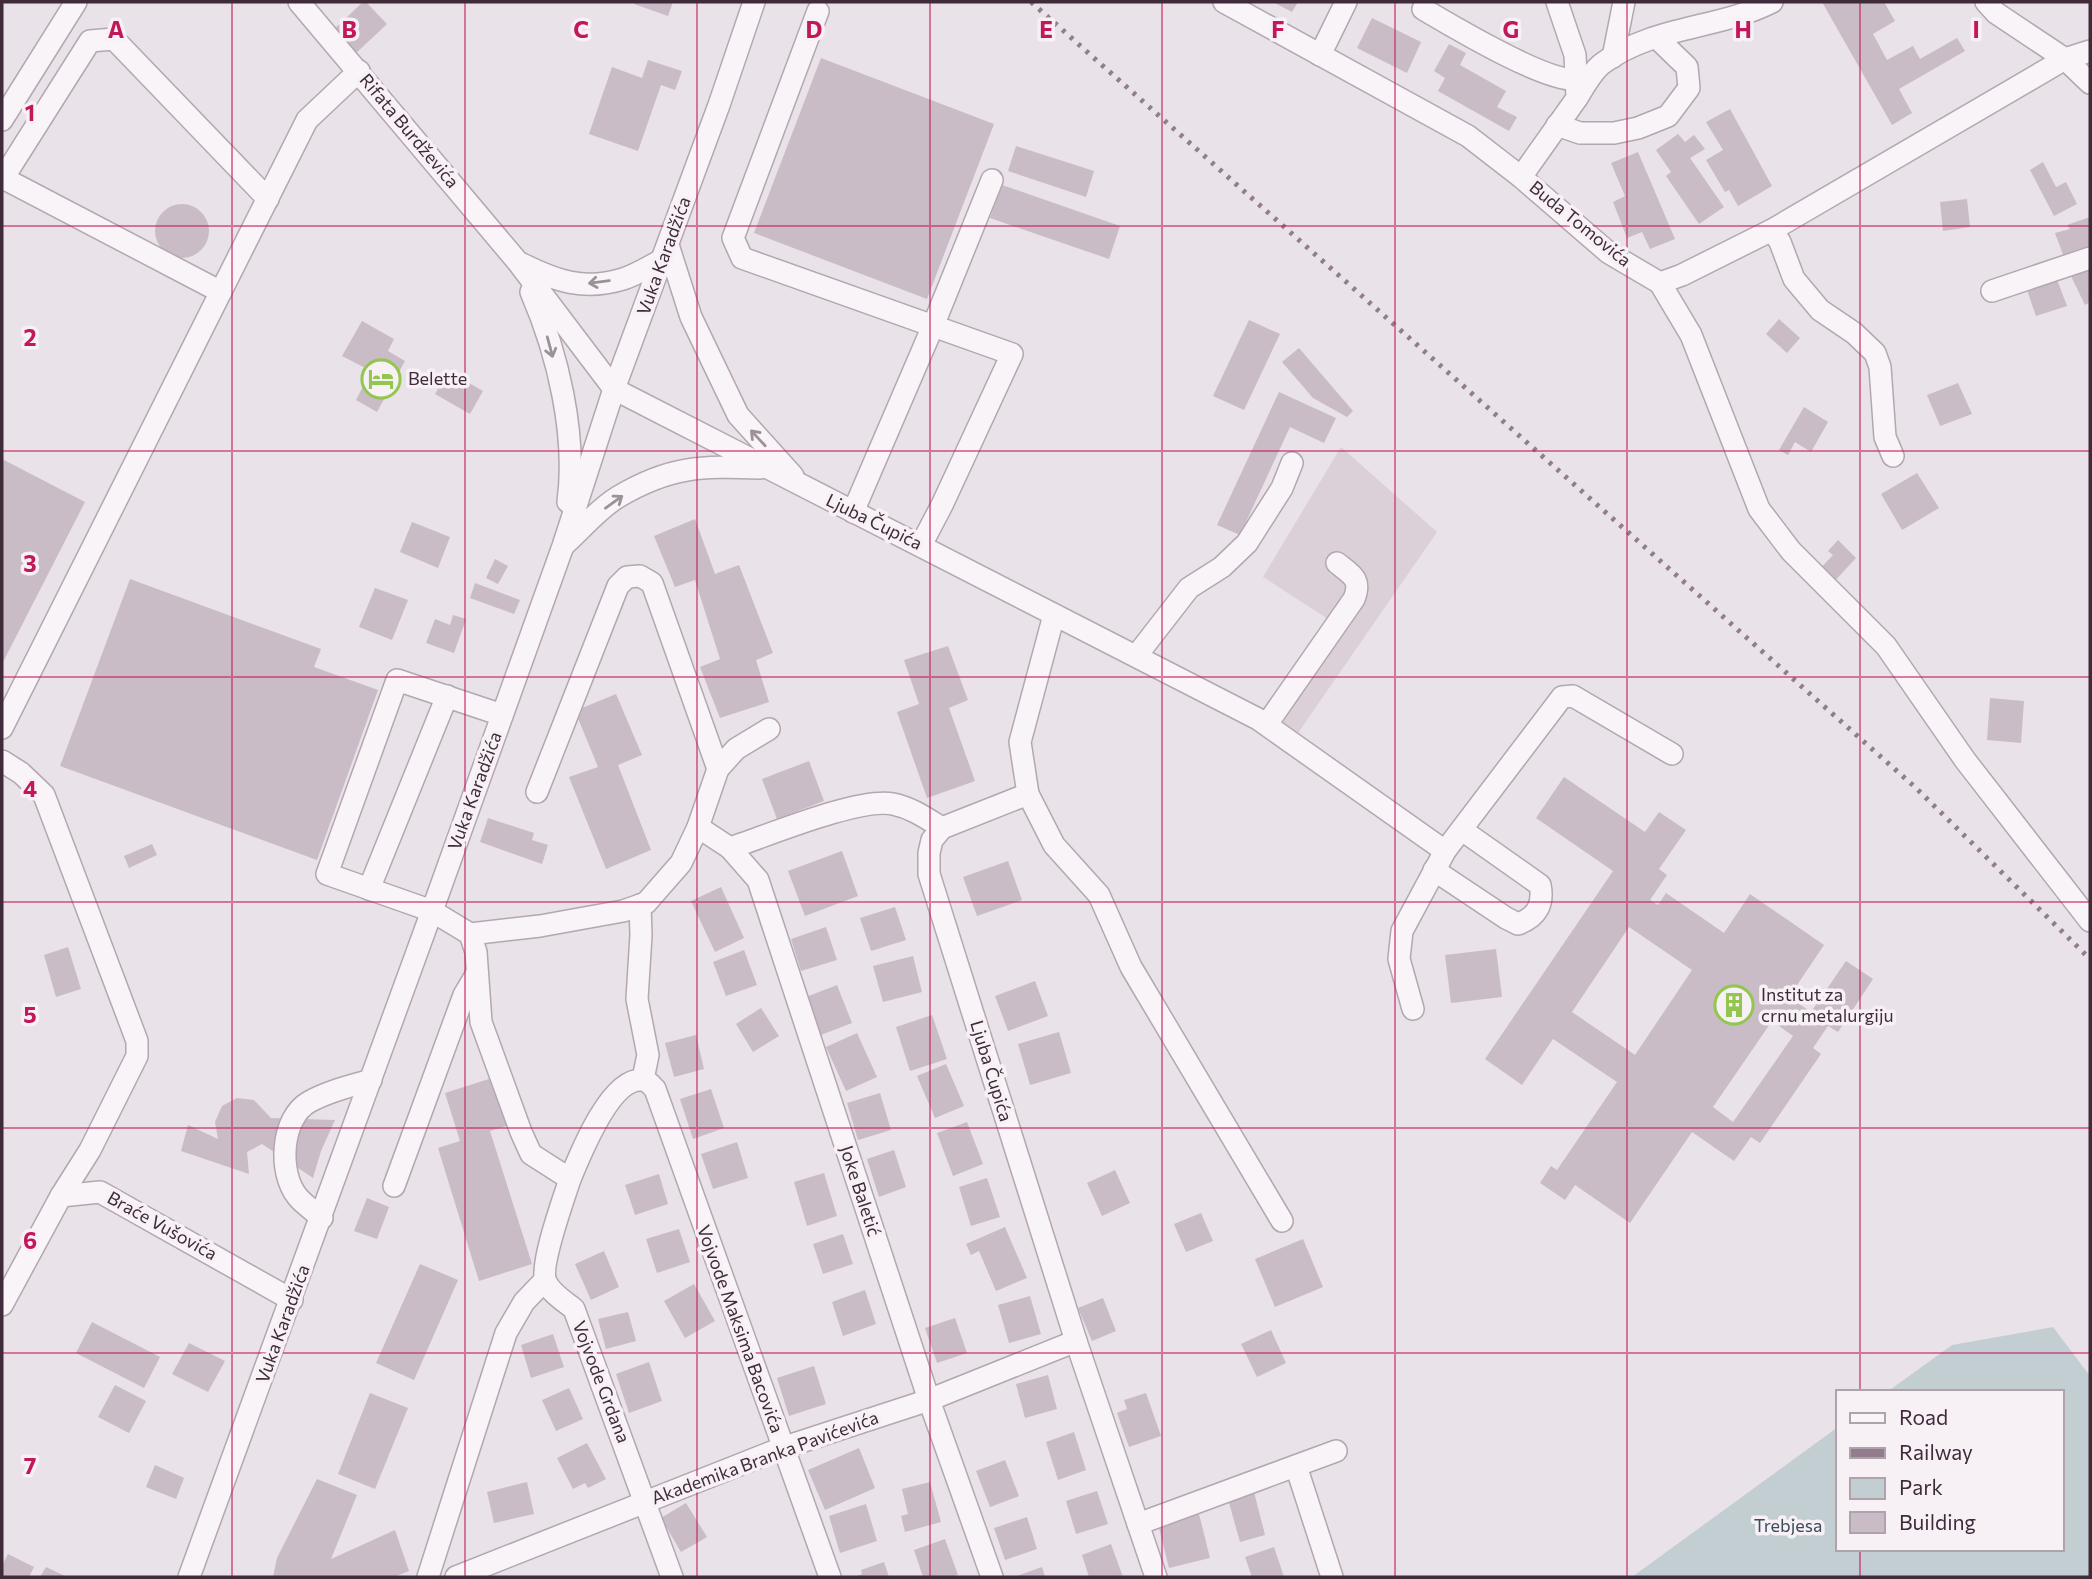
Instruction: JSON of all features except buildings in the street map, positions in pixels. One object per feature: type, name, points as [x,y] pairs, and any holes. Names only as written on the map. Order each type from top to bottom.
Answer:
[{"type":"street","points":[[2,120],[76,2]]},
{"type":"street","name":"Rifata Burdževića","points":[[299,2],[517,261]]},
{"type":"street","name":"Vuka Karadžića","points":[[190,1577],[563,546],[614,389],[754,2]]},
{"type":"street","name":"Buda Tomovića","points":[[1224,2],[1468,136],[1521,177],[1609,253],[1660,283]]},
{"type":"street","points":[[1320,54],[1346,2]]},
{"type":"street","points":[[1557,2],[1575,55],[1576,88]]},
{"type":"street","points":[[1613,57],[1624,2]]},
{"type":"street","points":[[1521,177],[1557,125],[1576,88],[1601,65],[1657,38],[1772,2]]},
{"type":"street","points":[[1986,2],[1996,13],[2065,59],[2090,83]]},
{"type":"street","points":[[1423,9],[1576,88]]},
{"type":"street","points":[[818,11],[733,238],[741,258],[1012,354],[921,545]]},
{"type":"street","points":[[1557,125],[1580,133],[1614,133],[1638,128],[1668,116],[1689,88],[1687,67],[1657,38]]},
{"type":"street","points":[[221,292],[3,179],[90,41],[114,39],[268,199]]},
{"type":"street","points":[[2090,51],[2065,59],[1772,230],[1682,275],[1660,283],[1691,335],[1759,509],[1791,551],[1886,646],[1965,760],[2090,921]]},
{"type":"street","points":[[2,728],[307,120],[359,71]]},
{"type":"street","points":[[853,512],[992,180]]},
{"type":"street","points":[[1772,230],[1780,242],[1794,279],[1820,310],[1854,332],[1875,353],[1880,367],[1885,438],[1893,456]]},
{"type":"street","points":[[517,261],[553,279],[584,284],[623,279],[665,252],[691,317],[738,415],[804,488]]},
{"type":"street","points":[[1993,291],[2090,258]]},
{"type":"street","points":[[517,261],[614,389]]},
{"type":"street","points":[[517,261],[542,317],[568,425],[571,480],[563,546]]},
{"type":"street","name":"Ljuba Čupića","points":[[614,389],[1267,724],[1445,851]]},
{"type":"street","points":[[1137,655],[1189,588],[1222,566],[1247,543],[1282,488],[1293,463]]},
{"type":"street","points":[[563,546],[616,498],[672,471],[708,466],[766,468]]},
{"type":"street","points":[[1267,724],[1354,599],[1358,589],[1356,578],[1337,563]]},
{"type":"street","points":[[537,792],[618,586],[627,577],[640,576],[652,583],[718,769]]},
{"type":"street","points":[[1054,614],[1020,742],[1028,794],[1054,845],[1099,895],[1132,967],[1282,1221]]},
{"type":"street","points":[[502,715],[397,680],[327,874],[432,911],[470,934],[540,926],[623,911],[646,903],[681,863],[698,827],[718,769],[736,749],[769,729]]},
{"type":"street","points":[[369,889],[447,696]]},
{"type":"street","points":[[1413,1009],[1399,959],[1402,932],[1445,851],[1562,697],[1573,696],[1672,754]]},
{"type":"street","points":[[2,761],[21,773],[44,795],[137,1041],[136,1056],[90,1150],[61,1196],[2,1305]]},
{"type":"street","points":[[730,848],[864,804],[890,803],[910,809],[942,828],[1028,794]]},
{"type":"street","name":"Joke Baletić","points":[[698,827],[730,848],[758,880],[929,1400],[992,1577]]},
{"type":"street","name":"Ljuba Čupića","points":[[942,828],[932,841],[929,874],[1076,1341],[1156,1577]]},
{"type":"street","points":[[1434,870],[1506,918],[1518,923],[1527,920],[1537,911],[1543,898],[1540,885],[1462,830]]},
{"type":"street","points":[[428,1577],[506,1333],[524,1303],[545,1280],[545,1262],[570,1179],[588,1134],[622,1088],[645,1081],[648,1055],[637,999],[640,905]]},
{"type":"street","points":[[470,934],[476,952],[481,1022],[521,1132],[531,1154],[570,1179]]},
{"type":"street","points":[[394,1186],[464,995],[477,973]]},
{"type":"street","points":[[322,1217],[297,1196],[290,1181],[285,1164],[287,1137],[299,1110],[308,1102],[333,1091],[371,1080]]},
{"type":"street","name":"Vojvode Maksima Bacovića","points":[[645,1081],[655,1089],[830,1577]]},
{"type":"street","name":"Braće Vušovića","points":[[61,1196],[100,1192],[292,1300]]},
{"type":"street","name":"Vojvode Grdana","points":[[545,1280],[553,1292],[574,1309],[672,1577]]},
{"type":"street","name":"Akademika Branka Pavićevića","points":[[456,1577],[782,1448],[929,1400],[1076,1341]]},
{"type":"street","points":[[1138,1524],[1336,1451]]},
{"type":"street","points":[[1296,1466],[1332,1577]]},
{"type":"shaded area","points":[[1341,447],[1437,532],[1298,733],[1264,712],[1328,619],[1263,577]]},
{"type":"green space","name":"Trebjesa","points":[[2053,1327],[2090,1376],[2090,1577],[1632,1577],[1836,1428],[1836,1551],[2064,1551],[2064,1390],[1890,1390],[1952,1345]]},
{"type":"railway","points":[[1031,2],[1916,788],[2090,959]]},
{"type":"place","name":"Belette","points":[[381,379]]},
{"type":"place","name":"Institut za crnu metalurgiju","points":[[1734,1005]]}]
